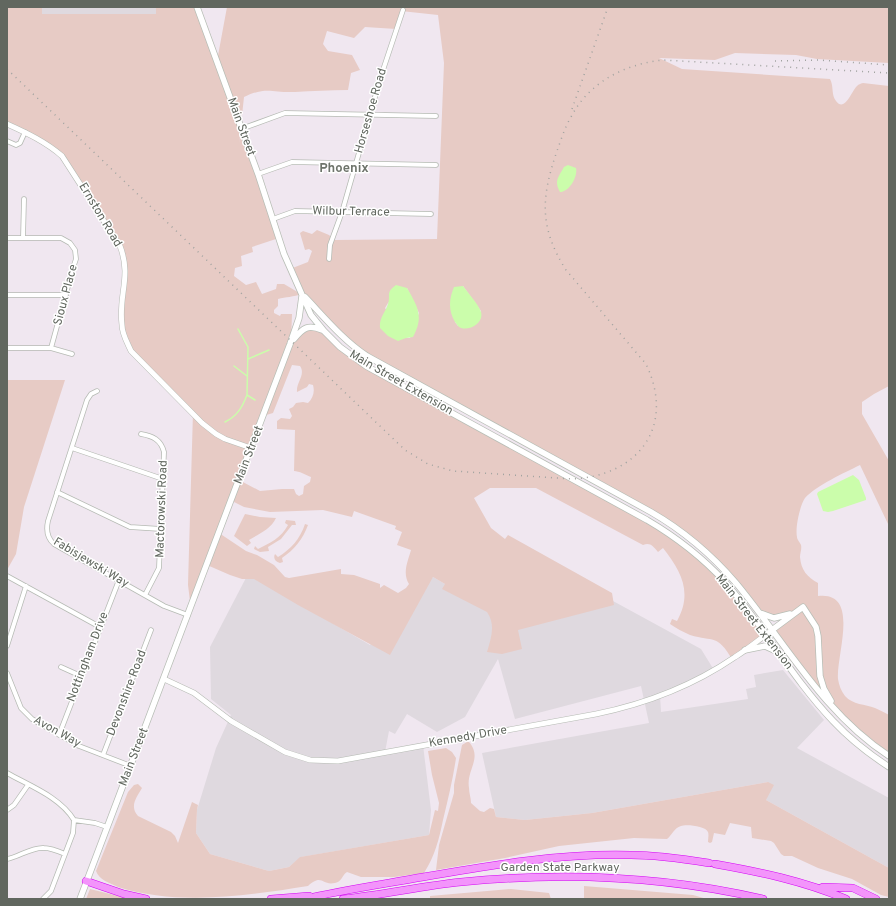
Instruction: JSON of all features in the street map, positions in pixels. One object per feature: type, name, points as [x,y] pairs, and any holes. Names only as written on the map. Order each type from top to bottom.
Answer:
[{"type":"highway","name":"Garden State Parkway","points":[[323,895],[450,872],[531,861],[600,855],[653,856],[712,863],[816,887],[846,899]]},
{"type":"highway","name":"Garden State Parkway","points":[[344,899],[448,883],[533,877],[606,877],[687,885],[763,899]]},
{"type":"highway","points":[[86,881],[124,894],[146,899]]},
{"type":"highway","points":[[816,887],[853,888],[876,899]]},
{"type":"highway","points":[[271,899],[323,895]]},
{"type":"highway","points":[[304,899],[323,895]]},
{"type":"main road","name":"Main Street","points":[[80,899],[299,318],[302,294],[287,261],[258,174],[197,7]]},
{"type":"main road","name":"Main Street Extension","points":[[302,294],[311,315],[324,331],[340,347],[366,366],[647,520],[692,550],[720,577],[740,601],[817,703],[835,724],[889,767]]},
{"type":"main road","name":"Main Street Extension","points":[[302,294],[338,333],[355,348],[374,360],[678,528],[720,564],[760,613],[826,700],[864,737],[889,756]]},
{"type":"main road","points":[[291,342],[304,328],[313,327],[324,331]]},
{"type":"main road","points":[[772,630],[803,607],[817,630],[819,668],[823,686],[840,715]]},
{"type":"main road","points":[[760,613],[774,618],[794,613]]},
{"type":"main road","points":[[745,650],[765,646],[778,652]]},
{"type":"street","name":"Horseshoe Road","points":[[329,259],[330,245],[342,212],[389,49],[403,10]]},
{"type":"street","points":[[242,129],[285,113],[436,116]]},
{"type":"street","name":"Ernston Road","points":[[7,124],[52,147],[62,156],[120,246],[126,267],[121,314],[122,326],[124,336],[131,351],[202,423],[225,439],[251,448]]},
{"type":"street","points":[[7,141],[16,145],[20,143],[25,132]]},
{"type":"street","points":[[258,174],[292,162],[436,165]]},
{"type":"street","points":[[7,238],[23,238],[24,199]]},
{"type":"street","name":"Wilbur Terrace","points":[[273,219],[295,211],[431,214]]},
{"type":"street","name":"Sioux Place","points":[[23,238],[61,238],[70,243],[75,250],[76,259],[51,348]]},
{"type":"street","points":[[7,295],[66,295]]},
{"type":"street","points":[[7,348],[51,348],[72,354]]},
{"type":"street","name":"Fabisjewski Way","points":[[97,391],[91,394],[87,400],[57,492],[47,527],[48,535],[51,541],[164,606],[188,615]]},
{"type":"street","name":"Mactorowski Road","points":[[141,434],[156,438],[164,452],[159,568],[145,595]]},
{"type":"street","points":[[72,448],[163,479]]},
{"type":"street","points":[[57,492],[130,527],[161,529]]},
{"type":"street","points":[[7,576],[100,627]]},
{"type":"street","name":"Nottingham Drive","points":[[59,735],[119,580]]},
{"type":"street","points":[[7,646],[26,586]]},
{"type":"street","name":"Devonshire Road","points":[[103,755],[151,630]]},
{"type":"street","name":"Kennedy Drive","points":[[164,679],[194,693],[231,721],[285,752],[310,760],[333,761],[596,714],[624,707],[660,695],[691,682],[726,663],[772,630]]},
{"type":"street","points":[[61,668],[81,676]]},
{"type":"street","name":"Avon Way","points":[[7,673],[21,708],[28,716],[79,746],[130,766]]},
{"type":"street","points":[[7,773],[59,802],[74,820],[73,833],[51,891],[43,899]]},
{"type":"street","points":[[7,810],[14,805],[28,785]]},
{"type":"street","points":[[74,820],[95,822],[107,827]]},
{"type":"street","points":[[7,859],[14,858],[43,847],[65,854]]},
{"type":"shaded area","points":[[7,7],[42,7],[42,14],[156,14],[156,7],[197,7],[217,61],[227,7],[889,7],[889,63],[817,59],[796,55],[735,53],[715,60],[659,58],[682,69],[830,79],[834,99],[839,104],[845,103],[855,88],[860,84],[863,83],[889,86],[889,386],[862,402],[862,414],[889,461],[889,526],[860,465],[823,484],[805,498],[797,523],[797,538],[801,544],[800,557],[803,569],[808,576],[818,583],[818,596],[831,597],[839,603],[843,614],[842,641],[838,668],[840,688],[848,699],[859,704],[875,708],[889,715],[889,756],[840,715],[772,630],[792,614],[779,618],[760,613],[741,588],[678,528],[367,356],[302,294],[278,299],[278,306],[274,310],[274,313],[280,316],[281,314],[292,314],[291,342],[301,330],[315,328],[353,357],[640,516],[709,566],[765,635],[732,659],[727,651],[718,642],[690,635],[670,624],[672,619],[677,621],[682,610],[684,591],[680,574],[663,548],[658,552],[651,545],[643,545],[536,488],[490,488],[474,498],[491,528],[505,539],[508,535],[612,593],[614,605],[518,630],[522,649],[502,654],[487,652],[492,627],[490,617],[487,612],[442,589],[445,584],[433,577],[390,655],[298,605],[254,579],[242,579],[207,565],[191,609],[188,585],[193,412],[131,351],[122,325],[124,257],[62,156],[7,124]],"holes":[[[401,11],[438,15],[444,63],[437,239],[334,240],[329,235],[317,230],[312,234],[303,231],[300,233],[305,250],[309,249],[312,251],[308,262],[290,269],[301,294],[284,284],[277,284],[276,289],[262,294],[256,282],[246,285],[234,276],[235,268],[242,266],[241,256],[253,252],[252,247],[279,238],[241,129],[239,143],[244,97],[264,91],[295,92],[348,90],[351,73],[360,70],[352,55],[328,51],[323,44],[327,31],[354,38],[365,27],[396,29]],[[463,286],[481,311],[481,318],[458,326],[455,322]],[[407,288],[419,313],[410,338],[406,338],[385,308],[388,303]],[[292,365],[300,366],[302,372],[297,392],[307,387],[309,384],[313,385],[314,392],[312,397],[308,403],[296,403],[289,409],[292,416],[290,419],[281,418],[277,421],[277,429],[295,430],[294,471],[311,477],[310,482],[304,486],[303,494],[299,496],[296,494],[294,489],[260,491],[239,480],[263,416],[273,413]],[[232,501],[244,507],[270,512],[323,510],[352,517],[354,511],[396,526],[395,529],[402,532],[397,545],[411,550],[406,571],[409,584],[398,593],[384,585],[380,588],[380,584],[354,575],[341,574],[341,569],[289,578],[285,577],[274,565],[257,555],[246,551],[219,533]]]},
{"type":"shaded area","points":[[42,7],[156,7],[156,14],[42,14]]},
{"type":"shaded area","points":[[568,165],[576,168],[576,176],[567,190],[560,192],[557,182],[564,167]]},
{"type":"shaded area","points":[[396,285],[407,288],[417,307],[419,318],[413,337],[398,341],[388,336],[380,328],[381,318],[389,301],[389,292]]},
{"type":"shaded area","points":[[463,286],[481,312],[481,319],[479,322],[473,327],[465,329],[460,328],[455,322],[450,309],[451,296],[454,287]]},
{"type":"shaded area","points":[[7,380],[65,380],[24,507],[16,554],[7,570]]},
{"type":"shaded area","points":[[853,475],[859,480],[866,500],[833,511],[823,511],[817,494],[818,492]]},
{"type":"shaded area","points":[[245,514],[276,518],[268,528],[249,540],[251,543],[247,546],[234,536]]},
{"type":"shaded area","points":[[286,520],[295,521],[296,525],[292,525],[281,539],[268,547],[269,551],[260,552],[254,549],[255,546],[258,549],[279,537],[288,525],[285,523]]},
{"type":"shaded area","points":[[305,524],[308,525],[298,544],[282,558],[283,562],[277,562],[274,555],[275,554],[278,557],[291,547],[298,539]]},
{"type":"shaded area","points":[[248,574],[370,645],[433,577],[445,584],[613,601],[701,649],[714,670],[660,695],[661,712],[748,699],[746,689],[756,687],[754,675],[783,670],[824,720],[797,748],[889,798],[889,868],[766,800],[768,782],[592,813],[525,820],[496,817],[482,753],[649,723],[641,686],[515,719],[498,659],[465,717],[437,732],[407,714],[395,734],[389,731],[385,752],[423,745],[431,810],[429,835],[301,857],[289,867],[269,871],[210,854],[196,833],[197,810],[216,748],[231,715],[211,699],[210,647]]},
{"type":"shaded area","points":[[469,742],[473,748],[474,753],[469,782],[471,803],[480,811],[484,812],[490,808],[494,809],[496,817],[525,820],[592,813],[768,782],[774,785],[766,800],[889,868],[889,897],[881,895],[852,879],[818,868],[792,856],[784,856],[771,841],[752,838],[751,827],[730,823],[725,835],[714,833],[712,842],[710,843],[708,842],[708,832],[704,828],[684,825],[677,828],[667,839],[634,838],[559,846],[505,858],[436,870],[439,845],[454,793],[454,785],[462,745]]},
{"type":"shaded area","points":[[446,748],[452,752],[456,758],[455,766],[438,841],[434,854],[424,873],[394,877],[361,877],[347,872],[339,881],[335,883],[327,883],[317,880],[308,886],[261,893],[236,896],[188,898],[141,893],[118,887],[108,883],[97,874],[96,871],[128,792],[134,785],[138,784],[142,788],[136,798],[134,805],[135,812],[138,816],[171,832],[175,836],[178,843],[192,802],[198,805],[196,833],[210,854],[269,871],[289,867],[300,857],[429,835],[435,810],[438,811],[439,803],[428,751]]},
{"type":"shaded area","points":[[584,886],[693,895],[707,899],[584,899]]},
{"type":"shaded area","points":[[90,889],[130,899],[86,899]]},
{"type":"shaded area","points":[[511,889],[549,893],[551,899],[430,899],[430,896]]},
{"type":"waterway","points":[[238,329],[248,347],[247,395],[255,400]]},
{"type":"waterway","points":[[248,359],[269,350]]},
{"type":"waterway","points":[[234,366],[247,376]]},
{"type":"waterway","points":[[225,422],[239,411],[247,395]]},
{"type":"railway","points":[[572,109],[608,7]]},
{"type":"railway","points":[[7,69],[405,450],[428,464],[453,471],[572,479],[595,476],[616,469],[632,458],[645,444],[653,427],[656,408],[654,387],[646,364],[566,270],[557,254],[547,226],[545,212],[548,183],[565,129],[579,105],[588,94],[610,77],[635,66],[663,60],[889,73]]},
{"type":"railway","points":[[775,61],[818,60],[889,65]]},
{"type":"district","name":"Phoenix","points":[[344,169]]}]
